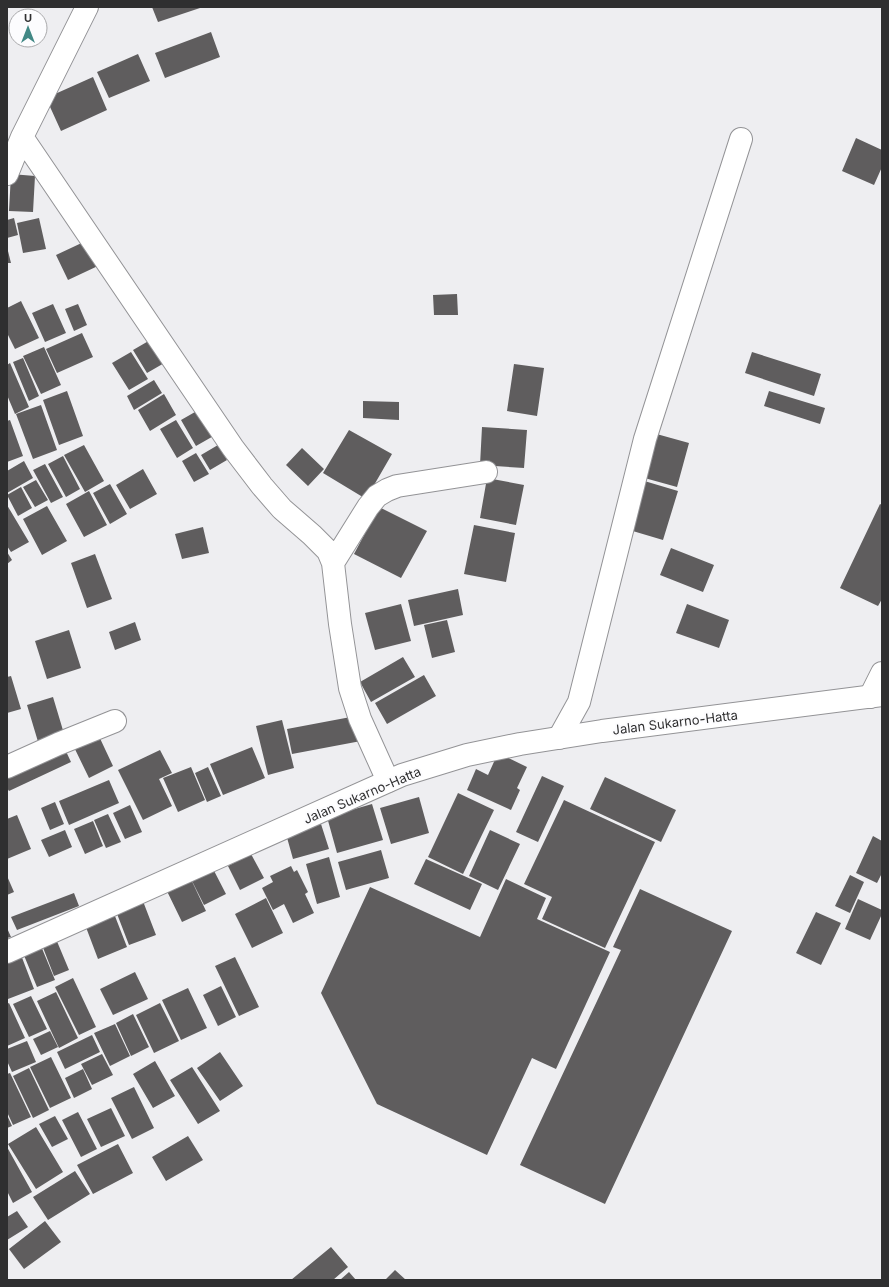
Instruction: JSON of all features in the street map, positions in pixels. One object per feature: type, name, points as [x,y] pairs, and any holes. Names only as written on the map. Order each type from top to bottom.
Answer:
[{"type":"main road","points":[[7,174],[22,137],[87,7]]},
{"type":"main road","points":[[22,137],[233,448],[282,509],[328,551],[334,563],[340,624],[350,688],[360,719],[388,781]]},
{"type":"main road","points":[[559,738],[579,702],[645,439],[741,139]]},
{"type":"main road","points":[[334,563],[368,507],[377,496],[387,490],[397,486],[486,472]]},
{"type":"main road","points":[[876,696],[882,674]]},
{"type":"main road","name":"Jalan Sukarno-Hatta","points":[[7,952],[402,774],[466,755],[559,738],[876,696]]},
{"type":"main road","points":[[7,767],[115,721]]},
{"type":"building","points":[[152,7],[203,7],[158,22]]},
{"type":"building","points":[[211,32],[220,57],[165,78],[155,53]]},
{"type":"building","points":[[138,54],[150,81],[109,98],[97,72]]},
{"type":"building","points":[[93,77],[107,110],[61,131],[46,98]]},
{"type":"building","points":[[856,138],[882,150],[882,167],[874,185],[842,171]]},
{"type":"building","points":[[11,174],[35,176],[33,212],[9,211]]},
{"type":"building","points":[[14,218],[18,235],[7,238],[7,220]]},
{"type":"building","points":[[39,218],[46,249],[23,253],[17,223]]},
{"type":"building","points":[[88,240],[100,265],[68,280],[56,255]]},
{"type":"building","points":[[7,247],[11,263],[7,263]]},
{"type":"building","points":[[457,294],[458,315],[434,315],[433,295]]},
{"type":"building","points":[[21,301],[39,338],[15,349],[7,333],[7,308]]},
{"type":"building","points":[[53,304],[66,333],[45,342],[32,313]]},
{"type":"building","points":[[78,304],[87,325],[74,331],[65,309]]},
{"type":"building","points":[[82,333],[93,357],[57,373],[46,349]]},
{"type":"building","points":[[152,339],[166,362],[147,373],[133,350]]},
{"type":"building","points":[[44,347],[61,385],[41,394],[23,356]]},
{"type":"building","points":[[131,352],[148,379],[129,390],[112,363]]},
{"type":"building","points":[[752,352],[821,374],[814,396],[745,373]]},
{"type":"building","points":[[23,358],[39,396],[29,401],[13,362]]},
{"type":"building","points":[[10,363],[29,407],[15,414],[7,395],[7,365]]},
{"type":"building","points":[[514,364],[544,368],[537,416],[507,411]]},
{"type":"building","points":[[154,380],[162,393],[134,410],[127,396]]},
{"type":"building","points":[[67,391],[83,436],[59,445],[43,400]]},
{"type":"building","points":[[769,391],[825,408],[820,424],[764,406]]},
{"type":"building","points":[[164,394],[176,415],[150,431],[138,410]]},
{"type":"building","points":[[363,401],[399,402],[399,420],[363,418]]},
{"type":"building","points":[[41,405],[57,450],[33,459],[16,414]]},
{"type":"building","points":[[202,408],[217,434],[196,446],[181,420]]},
{"type":"building","points":[[10,420],[23,456],[7,462],[7,421]]},
{"type":"building","points":[[176,420],[193,448],[177,458],[160,429]]},
{"type":"building","points":[[482,427],[527,430],[524,468],[480,465]]},
{"type":"building","points":[[349,430],[392,454],[366,499],[323,473]]},
{"type":"building","points":[[653,433],[689,443],[677,487],[641,477]]},
{"type":"building","points":[[84,445],[104,481],[85,492],[64,455]]},
{"type":"building","points":[[218,445],[227,460],[210,470],[201,455]]},
{"type":"building","points":[[302,448],[324,469],[308,486],[286,465]]},
{"type":"building","points":[[196,453],[209,474],[194,482],[182,461]]},
{"type":"building","points":[[63,456],[80,489],[66,497],[48,464]]},
{"type":"building","points":[[24,461],[33,478],[7,493],[7,471]]},
{"type":"building","points":[[45,464],[63,497],[51,503],[33,470]]},
{"type":"building","points":[[143,469],[157,494],[130,509],[116,485]]},
{"type":"building","points":[[487,478],[524,485],[516,525],[480,518]]},
{"type":"building","points":[[36,480],[48,500],[35,507],[23,487]]},
{"type":"building","points":[[641,480],[678,491],[663,540],[626,529]]},
{"type":"building","points":[[110,484],[127,514],[110,524],[93,493]]},
{"type":"building","points":[[21,487],[32,508],[18,516],[7,495]]},
{"type":"building","points":[[89,491],[107,525],[84,537],[66,504]]},
{"type":"building","points":[[880,504],[882,505],[882,599],[878,606],[840,588]]},
{"type":"building","points":[[7,505],[29,542],[11,552],[7,546]]},
{"type":"building","points":[[47,506],[67,541],[42,555],[23,519]]},
{"type":"building","points":[[379,507],[427,531],[401,578],[354,554]]},
{"type":"building","points":[[474,525],[515,533],[506,582],[464,574]]},
{"type":"building","points":[[203,527],[209,553],[182,559],[175,534]]},
{"type":"building","points":[[671,548],[714,565],[703,592],[660,575]]},
{"type":"building","points":[[7,552],[12,560],[7,564]]},
{"type":"building","points":[[95,554],[112,599],[87,608],[71,563]]},
{"type":"building","points":[[458,589],[463,615],[414,626],[408,600]]},
{"type":"building","points":[[401,604],[411,641],[375,650],[365,613]]},
{"type":"building","points":[[687,604],[729,620],[719,648],[676,633]]},
{"type":"building","points":[[447,620],[455,652],[432,658],[424,625]]},
{"type":"building","points":[[135,622],[141,640],[115,650],[109,632]]},
{"type":"building","points":[[69,630],[81,668],[47,679],[35,641]]},
{"type":"building","points":[[403,657],[415,677],[371,702],[360,682]]},
{"type":"building","points":[[424,675],[436,696],[387,724],[375,703]]},
{"type":"building","points":[[11,676],[21,709],[7,713],[7,677]]},
{"type":"building","points":[[53,697],[65,737],[39,745],[27,705]]},
{"type":"building","points":[[356,716],[361,741],[292,754],[287,729]]},
{"type":"building","points":[[282,720],[294,768],[268,775],[256,726]]},
{"type":"building","points":[[97,732],[113,766],[89,778],[72,743]]},
{"type":"building","points":[[63,745],[71,762],[9,791],[7,788],[7,771]]},
{"type":"building","points":[[252,747],[265,778],[223,795],[210,764]]},
{"type":"building","points":[[160,750],[172,773],[159,779],[172,806],[143,820],[118,770]]},
{"type":"building","points":[[498,753],[527,767],[517,788],[520,790],[511,810],[467,790],[476,769],[488,775]]},
{"type":"building","points":[[191,767],[205,800],[178,812],[163,778]]},
{"type":"building","points":[[208,767],[221,796],[207,802],[195,773]]},
{"type":"building","points":[[542,776],[564,786],[538,842],[516,832]]},
{"type":"building","points":[[605,777],[676,810],[661,842],[590,809]]},
{"type":"building","points":[[109,780],[119,803],[69,825],[59,801]]},
{"type":"building","points":[[458,793],[494,810],[463,874],[428,857]]},
{"type":"building","points":[[419,797],[429,833],[391,844],[380,808]]},
{"type":"building","points":[[564,800],[655,842],[605,948],[542,919],[552,897],[524,884]]},
{"type":"building","points":[[55,802],[64,824],[50,830],[41,808]]},
{"type":"building","points":[[372,804],[383,840],[337,853],[327,817]]},
{"type":"building","points":[[130,805],[142,832],[125,839],[113,813]]},
{"type":"building","points":[[108,814],[121,842],[106,848],[94,820]]},
{"type":"building","points":[[17,815],[31,849],[7,859],[7,819]]},
{"type":"building","points":[[93,821],[103,846],[85,854],[74,829]]},
{"type":"building","points":[[321,824],[329,849],[293,859],[286,834]]},
{"type":"building","points":[[65,830],[72,847],[49,857],[41,840]]},
{"type":"building","points":[[490,830],[520,844],[498,890],[469,876]]},
{"type":"building","points":[[873,836],[882,841],[882,873],[877,883],[856,873]]},
{"type":"building","points":[[381,850],[389,878],[346,890],[338,862]]},
{"type":"building","points":[[251,854],[264,878],[240,890],[228,866]]},
{"type":"building","points":[[329,857],[340,897],[317,904],[306,864]]},
{"type":"building","points":[[426,859],[482,884],[470,910],[414,884]]},
{"type":"building","points":[[210,863],[226,894],[204,905],[188,873]]},
{"type":"building","points":[[291,866],[294,872],[297,870],[308,892],[305,894],[314,913],[293,923],[284,904],[273,910],[262,888],[273,882],[270,876]]},
{"type":"building","points":[[188,873],[206,911],[182,922],[164,885]]},
{"type":"building","points":[[850,875],[864,882],[850,913],[835,906]]},
{"type":"building","points":[[7,876],[14,892],[7,895]]},
{"type":"building","points":[[506,879],[546,898],[537,919],[610,952],[556,1069],[532,1058],[487,1155],[377,1104],[321,993],[370,887],[480,937]]},
{"type":"building","points":[[640,889],[732,931],[605,1204],[520,1165],[621,950],[613,947]]},
{"type":"building","points":[[74,893],[79,906],[17,930],[11,917]]},
{"type":"building","points":[[141,896],[156,935],[129,945],[114,906]]},
{"type":"building","points":[[266,898],[283,933],[252,948],[235,914]]},
{"type":"building","points":[[858,899],[882,910],[882,914],[870,940],[845,929]]},
{"type":"building","points":[[113,911],[127,947],[98,959],[84,922]]},
{"type":"building","points":[[816,912],[841,923],[821,965],[796,953]]},
{"type":"building","points":[[7,928],[11,937],[7,938]]},
{"type":"building","points":[[56,939],[69,970],[54,976],[42,945]]},
{"type":"building","points":[[41,946],[55,980],[37,987],[23,953]]},
{"type":"building","points":[[21,955],[34,989],[8,999],[7,960]]},
{"type":"building","points":[[235,957],[259,1007],[239,1016],[215,966]]},
{"type":"building","points":[[135,972],[148,999],[113,1015],[100,989]]},
{"type":"building","points":[[73,978],[96,1027],[79,1035],[55,987]]},
{"type":"building","points":[[221,986],[236,1017],[218,1026],[203,995]]},
{"type":"building","points":[[188,988],[207,1028],[181,1040],[162,1000]]},
{"type":"building","points":[[56,992],[78,1038],[59,1048],[37,1001]]},
{"type":"building","points":[[31,996],[47,1029],[29,1037],[13,1004]]},
{"type":"building","points":[[9,1003],[25,1038],[7,1046],[7,1004]]},
{"type":"building","points":[[160,1003],[179,1041],[154,1053],[136,1015]]},
{"type":"building","points":[[133,1014],[149,1047],[131,1056],[116,1023]]},
{"type":"building","points":[[115,1024],[130,1056],[110,1066],[94,1033]]},
{"type":"building","points":[[50,1031],[58,1047],[41,1055],[33,1039]]},
{"type":"building","points":[[92,1035],[100,1052],[65,1069],[57,1052]]},
{"type":"building","points":[[27,1041],[36,1062],[12,1072],[7,1061],[7,1049]]},
{"type":"building","points":[[220,1052],[243,1086],[220,1101],[197,1068]]},
{"type":"building","points":[[102,1054],[113,1075],[92,1085],[81,1064]]},
{"type":"building","points":[[51,1057],[71,1098],[50,1108],[30,1067]]},
{"type":"building","points":[[155,1061],[175,1096],[153,1108],[133,1074]]},
{"type":"building","points":[[192,1067],[220,1111],[198,1124],[170,1080]]},
{"type":"building","points":[[29,1068],[49,1110],[33,1118],[13,1076]]},
{"type":"building","points":[[83,1069],[92,1089],[74,1098],[65,1078]]},
{"type":"building","points":[[10,1073],[31,1117],[13,1125],[7,1112],[7,1074]]},
{"type":"building","points":[[134,1087],[154,1128],[132,1139],[111,1098]]},
{"type":"building","points":[[111,1108],[125,1136],[101,1147],[87,1119]]},
{"type":"building","points":[[78,1112],[97,1149],[81,1157],[62,1120]]},
{"type":"building","points":[[7,1115],[12,1126],[7,1128]]},
{"type":"building","points":[[55,1116],[68,1139],[52,1147],[39,1124]]},
{"type":"building","points":[[36,1127],[63,1172],[36,1189],[8,1144]]},
{"type":"building","points":[[188,1136],[203,1160],[166,1181],[152,1157]]},
{"type":"building","points":[[118,1144],[133,1173],[93,1194],[77,1165]]},
{"type":"building","points":[[7,1147],[32,1192],[13,1203],[7,1191]]},
{"type":"building","points":[[75,1171],[90,1194],[48,1220],[33,1197]]},
{"type":"building","points":[[17,1211],[28,1227],[7,1240],[7,1217]]},
{"type":"building","points":[[45,1221],[61,1242],[24,1269],[9,1249]]},
{"type":"building","points":[[331,1247],[348,1267],[333,1280],[291,1280]]},
{"type":"building","points":[[395,1270],[406,1280],[385,1280]]},
{"type":"building","points":[[349,1272],[356,1280],[340,1280]]}]
